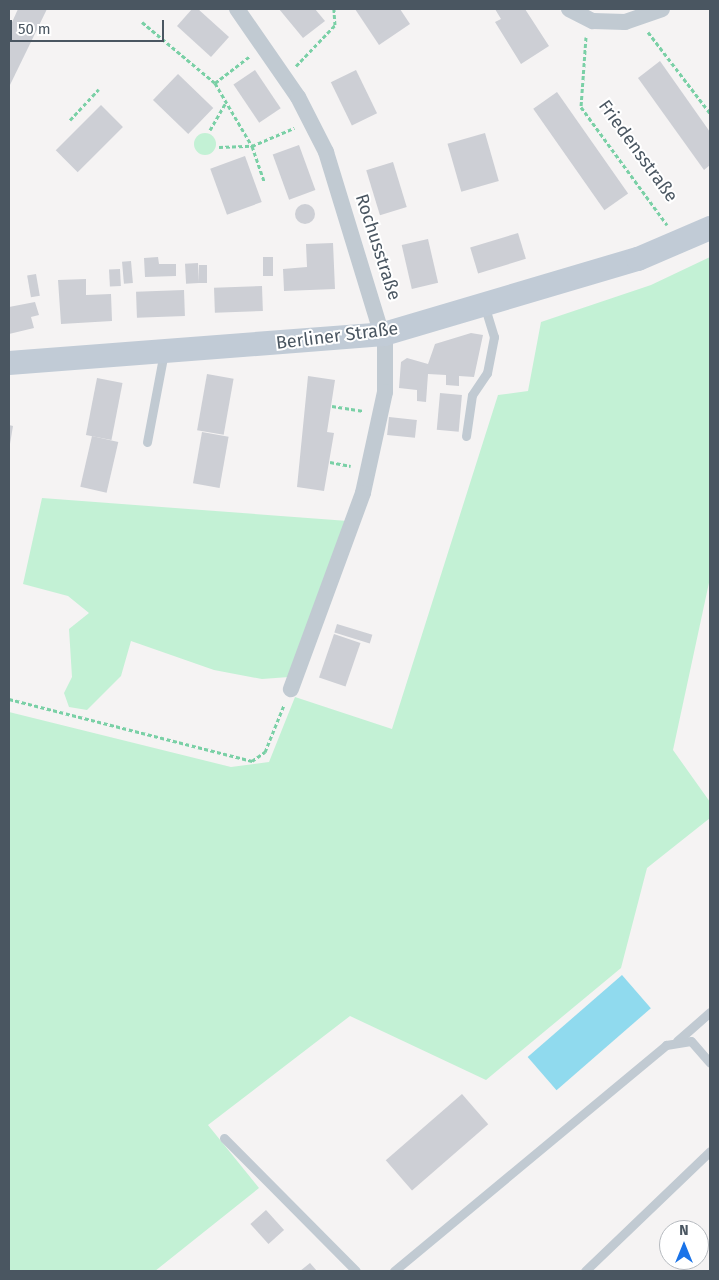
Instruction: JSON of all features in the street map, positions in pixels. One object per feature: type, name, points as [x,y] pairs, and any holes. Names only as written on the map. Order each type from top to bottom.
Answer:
[{"type":"street","name":"Rochusstraße","points":[[237,9],[264,44],[284,75],[326,152],[384,334],[381,413],[363,493],[291,689]]},
{"type":"street","points":[[569,9],[587,19],[625,22],[662,9]]},
{"type":"street","name":"Berliner Straße","points":[[9,363],[165,349],[384,334],[485,307],[680,242],[710,228]]},
{"type":"lane","points":[[466,436],[472,395],[487,373],[494,337],[485,307]]},
{"type":"lane","points":[[147,442],[165,349]]},
{"type":"lane","points":[[677,1041],[710,1012]]},
{"type":"lane","points":[[394,1271],[666,1045],[677,1041],[691,1041],[710,1063]]},
{"type":"lane","points":[[224,1138],[356,1271]]},
{"type":"lane","points":[[585,1271],[710,1150]]},
{"type":"path","points":[[284,75],[313,53],[336,25],[334,9]]},
{"type":"path","points":[[637,18],[710,113]]},
{"type":"path","name":"Friedensstraße","points":[[587,19],[581,107],[680,242]]},
{"type":"path","points":[[142,22],[215,83],[252,146],[264,181]]},
{"type":"path","points":[[215,83],[264,44]]},
{"type":"path","points":[[70,120],[99,89]]},
{"type":"path","points":[[210,130],[226,102]]},
{"type":"path","points":[[219,147],[252,146],[310,121]]},
{"type":"path","points":[[332,406],[381,413]]},
{"type":"path","points":[[9,699],[252,761],[266,752],[291,689]]},
{"type":"green space","points":[[205,133],[213,136],[216,144],[213,152],[205,155],[197,152],[194,144],[197,136]]},
{"type":"green space","points":[[710,257],[710,578],[673,750],[710,802],[710,818],[647,868],[621,968],[486,1080],[350,1016],[208,1125],[259,1188],[155,1271],[9,1271],[9,712],[231,767],[269,762],[295,697],[392,729],[498,395],[528,391],[541,322],[651,285]]},
{"type":"green space","points":[[42,498],[348,521],[289,677],[262,679],[214,670],[131,641],[121,676],[87,710],[69,707],[64,693],[72,677],[69,629],[89,613],[68,596],[23,584]]},
{"type":"water","points":[[622,975],[651,1008],[557,1090],[528,1057]]},
{"type":"building","points":[[18,9],[47,9],[9,87],[9,29]]},
{"type":"building","points":[[192,9],[198,9],[229,37],[211,57],[177,26]]},
{"type":"building","points":[[279,9],[315,9],[325,21],[303,38]]},
{"type":"building","points":[[355,9],[400,9],[410,24],[379,45]]},
{"type":"building","points":[[495,9],[525,9],[549,46],[521,64],[495,22],[501,19]]},
{"type":"building","points":[[660,61],[710,132],[710,165],[704,170],[638,78]]},
{"type":"building","points":[[255,70],[281,108],[259,123],[233,85]]},
{"type":"building","points":[[356,70],[377,113],[352,125],[331,82]]},
{"type":"building","points":[[178,74],[213,108],[188,134],[153,100]]},
{"type":"building","points":[[557,92],[628,194],[604,210],[533,109]]},
{"type":"building","points":[[101,105],[123,127],[78,172],[56,150]]},
{"type":"building","points":[[485,133],[499,181],[461,192],[448,144]]},
{"type":"building","points":[[299,145],[315,190],[289,200],[273,155]]},
{"type":"building","points":[[245,156],[262,202],[227,215],[210,169]]},
{"type":"building","points":[[393,162],[407,207],[380,215],[366,170]]},
{"type":"building","points":[[301,204],[309,204],[315,210],[315,218],[309,224],[301,224],[295,218],[295,210]]},
{"type":"building","points":[[518,233],[526,259],[478,273],[470,248]]},
{"type":"building","points":[[428,239],[438,283],[412,289],[402,245]]},
{"type":"building","points":[[333,243],[335,289],[284,291],[283,269],[307,267],[306,244]]},
{"type":"building","points":[[158,257],[159,264],[176,264],[176,276],[145,277],[144,258]]},
{"type":"building","points":[[263,257],[273,257],[273,276],[263,276]]},
{"type":"building","points":[[131,261],[133,283],[124,284],[122,262]]},
{"type":"building","points":[[198,263],[199,283],[186,284],[185,264]]},
{"type":"building","points":[[199,265],[207,265],[207,283],[199,283]]},
{"type":"building","points":[[120,269],[121,286],[110,287],[109,270]]},
{"type":"building","points":[[36,274],[40,296],[31,297],[27,276]]},
{"type":"building","points":[[86,279],[86,295],[111,294],[112,321],[61,324],[58,280]]},
{"type":"building","points":[[262,286],[263,311],[215,313],[214,288]]},
{"type":"building","points":[[184,290],[185,316],[137,318],[136,292]]},
{"type":"building","points":[[35,302],[39,315],[31,317],[34,328],[9,334],[9,307]]},
{"type":"building","points":[[471,333],[483,335],[474,377],[459,376],[459,386],[446,385],[446,375],[428,374],[426,402],[417,401],[417,390],[399,388],[401,362],[407,358],[428,364],[435,344]]},
{"type":"building","points":[[207,374],[234,379],[224,435],[197,430]]},
{"type":"building","points":[[308,376],[335,380],[327,432],[334,433],[324,491],[297,487]]},
{"type":"building","points":[[97,378],[123,383],[111,440],[86,435]]},
{"type":"building","points":[[440,393],[462,395],[459,432],[437,430]]},
{"type":"building","points":[[389,417],[417,420],[415,438],[387,435]]},
{"type":"building","points":[[9,425],[13,426],[10,444],[9,444]]},
{"type":"building","points":[[202,432],[229,437],[220,488],[193,483]]},
{"type":"building","points":[[92,436],[118,442],[107,493],[80,487]]},
{"type":"building","points":[[337,624],[372,635],[370,643],[334,633]]},
{"type":"building","points":[[334,634],[360,643],[345,687],[319,677]]},
{"type":"building","points":[[462,1094],[488,1124],[412,1190],[386,1160]]},
{"type":"building","points":[[266,1210],[284,1230],[268,1244],[250,1224]]},
{"type":"building","points":[[310,1263],[317,1271],[300,1271]]}]
